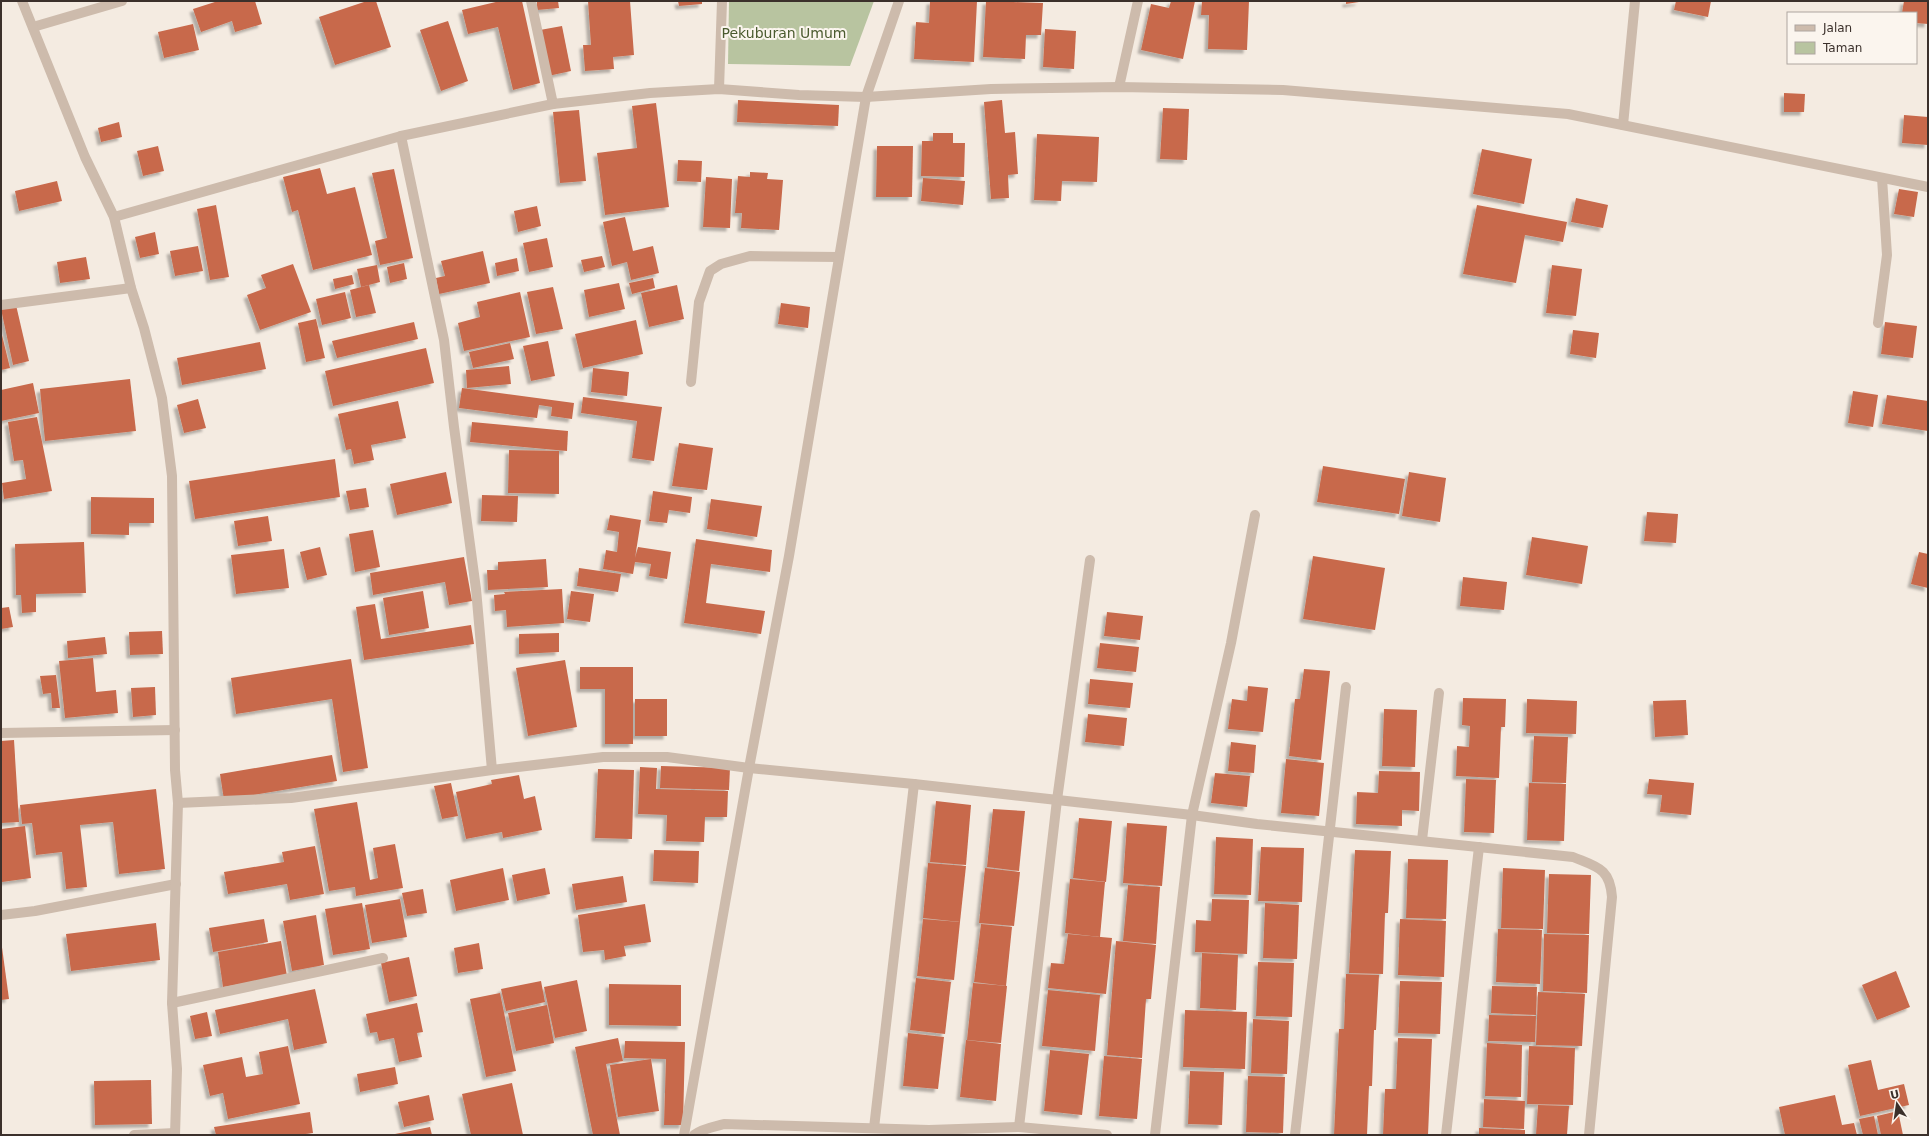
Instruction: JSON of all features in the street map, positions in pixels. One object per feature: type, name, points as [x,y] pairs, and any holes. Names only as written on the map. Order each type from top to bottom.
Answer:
[{"type":"street","points":[[22,1],[85,157],[114,217],[131,288],[144,328],[162,398],[172,476],[175,770],[178,803],[172,1003],[177,1070],[175,1134],[134,1135]]},
{"type":"street","points":[[32,27],[122,1]]},
{"type":"street","points":[[531,1],[553,104]]},
{"type":"street","points":[[719,89],[722,1]]},
{"type":"street","points":[[684,1135],[749,768],[789,556],[866,97],[899,1]]},
{"type":"street","points":[[1119,87],[1138,1]]},
{"type":"street","points":[[1623,125],[1635,1]]},
{"type":"street","points":[[114,217],[401,136],[553,104],[650,94],[719,89],[799,95],[866,97],[991,89],[1119,87],[1283,90],[1568,114],[1749,149],[1928,187]]},
{"type":"street","points":[[401,136],[444,340],[476,589],[492,770]]},
{"type":"street","points":[[1878,323],[1887,255],[1882,178]]},
{"type":"street","points":[[691,382],[699,302],[710,271],[721,264],[750,256],[839,257]]},
{"type":"street","points":[[1,305],[131,288]]},
{"type":"street","points":[[1155,1135],[1192,815],[1231,643],[1255,515]]},
{"type":"street","points":[[1019,1127],[1057,800],[1090,560]]},
{"type":"street","points":[[1295,1135],[1346,687]]},
{"type":"street","points":[[1422,840],[1439,693]]},
{"type":"street","points":[[1,733],[175,730]]},
{"type":"street","points":[[178,803],[291,798],[492,770],[603,757],[667,757],[749,768],[914,784],[1192,815],[1257,824],[1330,830],[1573,857],[1604,872],[1611,884],[1612,897],[1589,1135]]},
{"type":"street","points":[[874,1128],[914,784]]},
{"type":"street","points":[[1446,1135],[1479,847]]},
{"type":"street","points":[[1,915],[35,911],[176,884]]},
{"type":"street","points":[[172,1003],[384,958]]},
{"type":"street","points":[[694,1135],[698,1131],[724,1124],[929,1130],[1019,1127],[1107,1135]]},
{"type":"green space","name":"Pekuburan Umum","points":[[729,1],[874,1],[850,66],[728,64]]},
{"type":"building","points":[[218,1],[255,1],[262,24],[235,32],[232,21],[201,32],[193,9]]},
{"type":"building","points":[[367,1],[376,1],[391,47],[335,65],[319,17]]},
{"type":"building","points":[[500,1],[522,1],[540,83],[513,90],[498,27],[468,34],[462,10]]},
{"type":"building","points":[[537,1],[558,1],[559,8],[537,10]]},
{"type":"building","points":[[588,1],[630,1],[634,55],[613,57],[614,69],[585,71],[583,45],[591,45]]},
{"type":"building","points":[[678,1],[702,1],[702,4],[679,6]]},
{"type":"building","points":[[930,1],[977,1],[974,62],[914,59],[916,22],[929,23]]},
{"type":"building","points":[[986,1],[1043,3],[1041,35],[1026,35],[1025,59],[983,57]]},
{"type":"building","points":[[1171,1],[1195,1],[1183,59],[1141,50],[1151,4],[1169,8]]},
{"type":"building","points":[[1202,1],[1249,1],[1247,50],[1208,49],[1209,15],[1201,15]]},
{"type":"building","points":[[1346,1],[1359,1],[1359,2],[1346,4]]},
{"type":"building","points":[[1676,1],[1711,1],[1708,17],[1674,10]]},
{"type":"building","points":[[1904,1],[1928,1],[1928,24],[1917,23],[1917,12],[1902,12]]},
{"type":"building","points":[[448,21],[468,81],[441,91],[420,30]]},
{"type":"building","points":[[193,24],[199,50],[164,58],[158,32]]},
{"type":"building","points":[[562,26],[571,71],[548,76],[540,30]]},
{"type":"building","points":[[1045,29],[1076,31],[1074,69],[1043,67]]},
{"type":"building","points":[[1784,93],[1805,94],[1804,112],[1784,112]]},
{"type":"building","points":[[738,100],[839,105],[838,126],[737,122]]},
{"type":"building","points":[[1002,100],[1005,133],[1015,132],[1018,174],[1008,175],[1009,198],[991,199],[984,102]]},
{"type":"building","points":[[656,103],[669,207],[605,215],[597,153],[637,148],[632,106]]},
{"type":"building","points":[[1163,108],[1189,109],[1187,160],[1160,159]]},
{"type":"building","points":[[579,110],[586,181],[560,183],[553,112]]},
{"type":"building","points":[[1904,115],[1928,117],[1928,145],[1902,143]]},
{"type":"building","points":[[119,122],[122,137],[101,142],[98,128]]},
{"type":"building","points":[[933,133],[953,133],[953,143],[965,143],[964,177],[921,176],[922,141],[933,141]]},
{"type":"building","points":[[1037,134],[1099,137],[1097,182],[1062,181],[1061,201],[1034,200]]},
{"type":"building","points":[[158,146],[164,171],[143,176],[137,151]]},
{"type":"building","points":[[877,146],[913,146],[912,197],[876,197]]},
{"type":"building","points":[[1482,149],[1532,159],[1524,204],[1473,194]]},
{"type":"building","points":[[678,160],[702,161],[701,182],[677,181]]},
{"type":"building","points":[[320,168],[327,194],[355,187],[372,255],[313,270],[298,210],[292,212],[283,177]]},
{"type":"building","points":[[394,169],[413,258],[380,265],[375,241],[387,238],[372,173]]},
{"type":"building","points":[[750,172],[768,173],[767,179],[783,180],[779,230],[741,228],[742,213],[735,213],[738,176],[750,177]]},
{"type":"building","points":[[706,177],[732,179],[730,228],[703,227]]},
{"type":"building","points":[[923,178],[965,181],[963,205],[921,201]]},
{"type":"building","points":[[57,181],[62,201],[19,211],[15,191]]},
{"type":"building","points":[[1899,189],[1918,192],[1914,217],[1894,214]]},
{"type":"building","points":[[1576,198],[1608,205],[1603,228],[1571,222]]},
{"type":"building","points":[[216,205],[229,277],[210,280],[197,209]]},
{"type":"building","points":[[1477,205],[1567,222],[1563,242],[1525,235],[1516,283],[1463,274]]},
{"type":"building","points":[[537,206],[541,226],[518,232],[514,211]]},
{"type":"building","points":[[625,217],[633,251],[653,246],[659,273],[631,280],[627,262],[612,266],[603,222]]},
{"type":"building","points":[[155,232],[159,254],[140,258],[135,237]]},
{"type":"building","points":[[547,238],[553,267],[529,272],[523,243]]},
{"type":"building","points":[[198,246],[203,271],[175,276],[170,251]]},
{"type":"building","points":[[483,251],[490,283],[439,294],[436,278],[445,276],[441,261]]},
{"type":"building","points":[[602,256],[605,267],[584,272],[581,260]]},
{"type":"building","points":[[86,257],[90,279],[60,283],[57,262]]},
{"type":"building","points":[[517,258],[519,271],[497,276],[495,263]]},
{"type":"building","points":[[404,263],[407,279],[390,283],[387,267]]},
{"type":"building","points":[[293,264],[311,312],[260,330],[247,295],[266,288],[261,275]]},
{"type":"building","points":[[377,265],[380,282],[361,287],[357,269]]},
{"type":"building","points":[[1552,265],[1582,269],[1576,316],[1546,313]]},
{"type":"building","points":[[352,275],[354,284],[335,289],[333,279]]},
{"type":"building","points":[[653,278],[655,288],[632,294],[629,283]]},
{"type":"building","points":[[619,283],[625,309],[589,317],[584,290]]},
{"type":"building","points":[[369,285],[376,313],[356,317],[350,290]]},
{"type":"building","points":[[677,285],[684,319],[649,327],[641,293]]},
{"type":"building","points":[[553,287],[563,329],[536,334],[527,292]]},
{"type":"building","points":[[345,292],[351,318],[322,325],[316,299]]},
{"type":"building","points":[[520,292],[530,337],[464,351],[458,323],[480,317],[477,302]]},
{"type":"building","points":[[781,303],[810,307],[808,328],[778,324]]},
{"type":"building","points":[[16,305],[29,361],[13,365],[1,309]]},
{"type":"building","points":[[316,319],[325,358],[306,362],[298,323]]},
{"type":"building","points":[[636,320],[643,354],[583,368],[575,334]]},
{"type":"building","points":[[414,322],[418,339],[337,358],[332,341]]},
{"type":"building","points":[[1885,322],[1917,326],[1913,358],[1881,354]]},
{"type":"building","points":[[1573,330],[1599,333],[1596,358],[1570,354]]},
{"type":"building","points":[[1,331],[10,368],[1,370]]},
{"type":"building","points":[[548,341],[555,376],[531,381],[523,346]]},
{"type":"building","points":[[260,342],[266,369],[182,385],[177,358]]},
{"type":"building","points":[[510,343],[514,359],[473,368],[469,352]]},
{"type":"building","points":[[426,348],[434,383],[333,406],[325,371]]},
{"type":"building","points":[[509,366],[511,384],[467,388],[466,370]]},
{"type":"building","points":[[593,368],[629,372],[627,396],[591,392]]},
{"type":"building","points":[[130,379],[136,431],[45,441],[40,389]]},
{"type":"building","points":[[33,383],[39,413],[1,421],[1,390]]},
{"type":"building","points":[[462,388],[574,403],[572,419],[551,416],[552,407],[539,405],[537,418],[459,408]]},
{"type":"building","points":[[1853,391],[1878,395],[1873,427],[1848,423]]},
{"type":"building","points":[[1887,395],[1928,401],[1928,431],[1882,424]]},
{"type":"building","points":[[583,397],[662,407],[654,461],[632,458],[637,421],[581,413]]},
{"type":"building","points":[[198,399],[206,428],[184,433],[177,405]]},
{"type":"building","points":[[398,401],[406,438],[371,445],[374,460],[354,464],[351,449],[346,450],[338,414]]},
{"type":"building","points":[[37,417],[52,491],[4,499],[2,483],[26,479],[23,460],[14,461],[8,422]]},
{"type":"building","points":[[472,422],[568,431],[567,451],[470,442]]},
{"type":"building","points":[[679,443],[713,448],[707,490],[672,486]]},
{"type":"building","points":[[509,450],[559,451],[559,494],[508,493]]},
{"type":"building","points":[[335,459],[340,497],[195,519],[189,481]]},
{"type":"building","points":[[1323,466],[1405,479],[1399,514],[1317,502]]},
{"type":"building","points":[[446,472],[452,503],[397,515],[390,484]]},
{"type":"building","points":[[1409,472],[1446,478],[1440,522],[1402,516]]},
{"type":"building","points":[[366,488],[369,507],[350,510],[346,491]]},
{"type":"building","points":[[653,491],[692,497],[690,513],[669,510],[667,523],[649,521]]},
{"type":"building","points":[[482,495],[518,496],[517,522],[481,521]]},
{"type":"building","points":[[91,497],[154,498],[154,523],[129,523],[129,535],[91,534]]},
{"type":"building","points":[[711,499],[762,506],[757,537],[707,529]]},
{"type":"building","points":[[1647,512],[1678,514],[1676,543],[1644,541]]},
{"type":"building","points":[[610,515],[641,520],[635,558],[638,547],[671,552],[667,579],[649,576],[651,564],[635,562],[633,574],[603,569],[606,550],[617,552],[619,532],[607,530]]},
{"type":"building","points":[[268,516],[272,541],[238,546],[234,521]]},
{"type":"building","points":[[373,530],[380,567],[355,572],[349,534]]},
{"type":"building","points":[[1532,537],[1588,546],[1582,584],[1526,575]]},
{"type":"building","points":[[696,539],[772,550],[770,572],[711,564],[706,603],[765,611],[761,634],[684,623]]},
{"type":"building","points":[[84,542],[86,593],[36,594],[36,612],[22,613],[21,595],[16,595],[15,544]]},
{"type":"building","points":[[320,547],[327,575],[307,580],[300,552]]},
{"type":"building","points":[[284,549],[289,588],[236,594],[231,555]]},
{"type":"building","points":[[1919,552],[1928,554],[1928,588],[1911,584]]},
{"type":"building","points":[[1313,556],[1385,568],[1375,630],[1303,619]]},
{"type":"building","points":[[464,557],[472,601],[449,605],[445,582],[373,595],[370,573]]},
{"type":"building","points":[[546,559],[548,587],[488,590],[487,570],[498,570],[498,562]]},
{"type":"building","points":[[579,568],[621,574],[618,592],[577,586]]},
{"type":"building","points":[[1463,577],[1507,582],[1504,610],[1460,606]]},
{"type":"building","points":[[562,589],[564,623],[507,627],[506,610],[495,611],[494,595],[505,594],[504,592]]},
{"type":"building","points":[[423,591],[429,628],[389,635],[383,598]]},
{"type":"building","points":[[571,591],[594,594],[590,622],[567,619]]},
{"type":"building","points":[[375,604],[381,639],[471,625],[474,644],[364,660],[356,607]]},
{"type":"building","points":[[9,607],[13,627],[1,629],[1,608]]},
{"type":"building","points":[[1107,612],[1143,616],[1140,640],[1104,636]]},
{"type":"building","points":[[162,631],[163,654],[130,655],[129,632]]},
{"type":"building","points":[[559,633],[559,652],[519,654],[519,634]]},
{"type":"building","points":[[105,637],[107,654],[68,658],[67,641]]},
{"type":"building","points":[[1100,643],[1139,647],[1136,672],[1097,668]]},
{"type":"building","points":[[93,658],[96,692],[116,690],[118,713],[65,718],[59,661]]},
{"type":"building","points":[[351,659],[368,768],[343,772],[332,699],[236,714],[231,678]]},
{"type":"building","points":[[565,660],[577,727],[528,736],[516,668]]},
{"type":"building","points":[[580,667],[633,667],[633,744],[605,744],[605,689],[580,689]]},
{"type":"building","points":[[1304,669],[1330,671],[1321,760],[1289,756],[1295,699],[1300,699]]},
{"type":"building","points":[[56,675],[60,708],[52,708],[51,693],[43,694],[40,676]]},
{"type":"building","points":[[1090,679],[1133,683],[1130,708],[1088,704]]},
{"type":"building","points":[[1248,686],[1268,688],[1263,732],[1228,729],[1232,699],[1247,701]]},
{"type":"building","points":[[155,687],[156,715],[133,717],[131,688]]},
{"type":"building","points":[[1463,698],[1506,699],[1505,727],[1501,727],[1499,778],[1456,776],[1457,746],[1469,747],[1470,726],[1462,725]]},
{"type":"building","points":[[635,699],[667,699],[667,736],[635,736]]},
{"type":"building","points":[[1527,699],[1577,701],[1576,734],[1526,733]]},
{"type":"building","points":[[1686,700],[1688,735],[1655,737],[1653,701]]},
{"type":"building","points":[[1384,709],[1417,710],[1415,767],[1382,766]]},
{"type":"building","points":[[1088,714],[1127,718],[1124,746],[1085,742]]},
{"type":"building","points":[[1534,736],[1568,737],[1566,783],[1532,782]]},
{"type":"building","points":[[14,740],[19,822],[1,823],[1,741]]},
{"type":"building","points":[[1231,742],[1256,745],[1254,773],[1228,771]]},
{"type":"building","points":[[332,755],[337,781],[224,800],[220,774]]},
{"type":"building","points":[[1286,759],[1324,763],[1319,816],[1281,813]]},
{"type":"building","points":[[661,766],[730,768],[729,790],[660,788]]},
{"type":"building","points":[[640,767],[657,768],[656,789],[728,791],[727,817],[705,817],[704,842],[666,841],[667,815],[638,814]]},
{"type":"building","points":[[598,769],[634,770],[632,839],[595,838]]},
{"type":"building","points":[[1379,771],[1420,772],[1419,811],[1402,810],[1402,826],[1356,824],[1357,792],[1378,793]]},
{"type":"building","points":[[1215,773],[1250,776],[1247,807],[1211,803]]},
{"type":"building","points":[[519,775],[524,799],[535,796],[542,830],[503,838],[502,832],[466,839],[456,792],[492,784],[491,780]]},
{"type":"building","points":[[1466,779],[1496,780],[1494,833],[1464,832]]},
{"type":"building","points":[[1649,779],[1694,783],[1691,815],[1660,812],[1662,795],[1647,794]]},
{"type":"building","points":[[451,783],[458,816],[442,819],[434,786]]},
{"type":"building","points":[[1529,783],[1566,784],[1564,841],[1527,840]]},
{"type":"building","points":[[156,789],[165,869],[119,874],[113,822],[80,825],[87,887],[66,889],[62,852],[36,855],[32,823],[22,824],[20,805]]},
{"type":"building","points":[[936,801],[971,805],[966,865],[930,862]]},
{"type":"building","points":[[357,802],[370,880],[378,878],[373,848],[395,844],[403,888],[356,896],[355,887],[329,891],[314,809]]},
{"type":"building","points":[[993,809],[1025,811],[1019,871],[987,867]]},
{"type":"building","points":[[1079,818],[1112,821],[1106,882],[1073,878]]},
{"type":"building","points":[[1127,823],[1167,826],[1162,886],[1123,883]]},
{"type":"building","points":[[25,826],[31,878],[2,882],[1,829]]},
{"type":"building","points":[[1216,837],[1253,839],[1251,895],[1214,894]]},
{"type":"building","points":[[315,846],[324,894],[290,900],[287,884],[228,894],[224,872],[284,862],[282,852]]},
{"type":"building","points":[[1261,847],[1304,848],[1302,902],[1258,901]]},
{"type":"building","points":[[654,850],[699,851],[698,883],[653,881]]},
{"type":"building","points":[[1355,850],[1391,851],[1388,913],[1385,913],[1383,974],[1349,973]]},
{"type":"building","points":[[1408,859],[1448,860],[1446,919],[1406,918]]},
{"type":"building","points":[[928,863],[966,866],[960,922],[923,918]]},
{"type":"building","points":[[503,868],[509,900],[456,911],[450,880]]},
{"type":"building","points":[[545,868],[550,894],[517,901],[512,875]]},
{"type":"building","points":[[985,868],[1020,872],[1014,926],[979,923]]},
{"type":"building","points":[[1503,868],[1545,870],[1543,929],[1501,928]]},
{"type":"building","points":[[1549,874],[1591,875],[1589,934],[1547,933]]},
{"type":"building","points":[[623,876],[627,902],[576,910],[572,884]]},
{"type":"building","points":[[1070,879],[1105,882],[1100,937],[1065,933]]},
{"type":"building","points":[[1128,885],[1160,887],[1156,944],[1123,941]]},
{"type":"building","points":[[423,889],[427,913],[407,916],[402,893]]},
{"type":"building","points":[[400,899],[407,937],[372,943],[365,905]]},
{"type":"building","points":[[1212,899],[1249,900],[1247,954],[1195,952],[1196,920],[1211,921]]},
{"type":"building","points":[[362,903],[370,949],[333,955],[325,909]]},
{"type":"building","points":[[1265,903],[1299,905],[1297,959],[1263,958]]},
{"type":"building","points":[[645,904],[651,942],[624,946],[626,956],[605,960],[604,950],[583,952],[578,915]]},
{"type":"building","points":[[316,915],[324,965],[292,971],[283,921]]},
{"type":"building","points":[[264,919],[268,942],[213,952],[209,928]]},
{"type":"building","points":[[923,919],[960,922],[954,980],[917,976]]},
{"type":"building","points":[[1400,919],[1446,921],[1444,977],[1398,975]]},
{"type":"building","points":[[156,923],[160,960],[71,971],[66,934]]},
{"type":"building","points":[[981,924],[1012,927],[1006,986],[974,982]]},
{"type":"building","points":[[1498,929],[1542,930],[1540,984],[1496,982]]},
{"type":"building","points":[[1068,934],[1112,938],[1106,994],[1048,988],[1051,963],[1064,964]]},
{"type":"building","points":[[1544,934],[1589,935],[1587,993],[1543,991]]},
{"type":"building","points":[[1,940],[9,999],[1,1000]]},
{"type":"building","points":[[281,941],[287,976],[223,987],[218,952]]},
{"type":"building","points":[[1116,941],[1156,945],[1151,999],[1146,999],[1142,1058],[1107,1055]]},
{"type":"building","points":[[479,943],[483,969],[458,973],[454,948]]},
{"type":"building","points":[[1202,953],[1238,955],[1236,1010],[1200,1008]]},
{"type":"building","points":[[409,957],[417,996],[389,1002],[381,963]]},
{"type":"building","points":[[1258,962],[1294,963],[1292,1017],[1256,1016]]},
{"type":"building","points":[[1896,971],[1910,1007],[1877,1020],[1862,985]]},
{"type":"building","points":[[1346,974],[1379,975],[1376,1030],[1374,1030],[1372,1086],[1369,1086],[1367,1135],[1334,1135],[1339,1029],[1344,1029]]},
{"type":"building","points":[[916,978],[951,982],[945,1034],[910,1030]]},
{"type":"building","points":[[577,980],[587,1031],[555,1038],[544,987]]},
{"type":"building","points":[[541,981],[545,1002],[506,1011],[501,989]]},
{"type":"building","points":[[1400,981],[1442,982],[1440,1034],[1398,1033]]},
{"type":"building","points":[[973,983],[1007,986],[1001,1043],[967,1040]]},
{"type":"building","points":[[609,984],[681,985],[681,1026],[609,1025]]},
{"type":"building","points":[[1492,986],[1537,987],[1536,1015],[1491,1013]]},
{"type":"building","points":[[315,989],[327,1043],[294,1050],[288,1019],[220,1034],[215,1010]]},
{"type":"building","points":[[1048,990],[1100,995],[1095,1051],[1042,1046]]},
{"type":"building","points":[[1538,992],[1585,994],[1582,1046],[1536,1045]]},
{"type":"building","points":[[500,993],[516,1071],[486,1077],[470,999]]},
{"type":"building","points":[[417,1003],[423,1032],[417,1033],[422,1057],[399,1062],[394,1038],[379,1041],[377,1032],[370,1033],[366,1014]]},
{"type":"building","points":[[547,1005],[554,1043],[516,1051],[508,1013]]},
{"type":"building","points":[[1185,1010],[1247,1012],[1245,1069],[1183,1067]]},
{"type":"building","points":[[207,1012],[212,1036],[195,1039],[190,1016]]},
{"type":"building","points":[[1489,1015],[1536,1016],[1535,1042],[1488,1041]]},
{"type":"building","points":[[1253,1019],[1289,1021],[1287,1074],[1251,1073]]},
{"type":"building","points":[[908,1033],[944,1037],[938,1089],[903,1086]]},
{"type":"building","points":[[618,1038],[623,1061],[606,1064],[620,1135],[593,1135],[575,1047]]},
{"type":"building","points":[[1398,1038],[1432,1039],[1428,1135],[1383,1135],[1385,1089],[1396,1089]]},
{"type":"building","points":[[966,1040],[1001,1044],[996,1101],[960,1097]]},
{"type":"building","points":[[625,1041],[685,1042],[683,1125],[664,1125],[666,1059],[624,1058]]},
{"type":"building","points":[[1487,1043],[1522,1045],[1521,1097],[1485,1096]]},
{"type":"building","points":[[288,1046],[300,1104],[228,1119],[223,1093],[210,1096],[203,1065],[242,1057],[246,1077],[263,1074],[259,1052]]},
{"type":"building","points":[[1529,1046],[1575,1048],[1573,1105],[1527,1104]]},
{"type":"building","points":[[1050,1050],[1089,1054],[1082,1115],[1044,1111]]},
{"type":"building","points":[[1104,1056],[1142,1059],[1137,1119],[1099,1116]]},
{"type":"building","points":[[651,1059],[659,1111],[618,1117],[610,1065]]},
{"type":"building","points":[[1871,1060],[1878,1090],[1904,1084],[1909,1105],[1860,1116],[1848,1065]]},
{"type":"building","points":[[395,1067],[398,1084],[360,1092],[357,1074]]},
{"type":"building","points":[[1190,1071],[1224,1072],[1222,1125],[1188,1124]]},
{"type":"building","points":[[1248,1076],[1285,1077],[1283,1133],[1246,1132]]},
{"type":"building","points":[[151,1080],[152,1124],[95,1125],[94,1081]]},
{"type":"building","points":[[512,1083],[523,1135],[471,1135],[462,1094]]},
{"type":"building","points":[[429,1095],[434,1120],[404,1127],[398,1102]]},
{"type":"building","points":[[1835,1095],[1842,1125],[1854,1123],[1857,1135],[1785,1135],[1779,1107]]},
{"type":"building","points":[[1484,1099],[1525,1101],[1524,1129],[1483,1127]]},
{"type":"building","points":[[1538,1105],[1569,1106],[1567,1135],[1536,1135]]},
{"type":"building","points":[[1898,1111],[1903,1135],[1881,1135],[1877,1116]]},
{"type":"building","points":[[310,1112],[313,1133],[298,1135],[216,1135],[214,1127]]},
{"type":"building","points":[[1874,1116],[1878,1135],[1863,1135],[1859,1119]]},
{"type":"building","points":[[430,1127],[432,1135],[395,1135],[395,1134]]},
{"type":"building","points":[[1479,1128],[1525,1130],[1525,1135],[1479,1135]]}]
